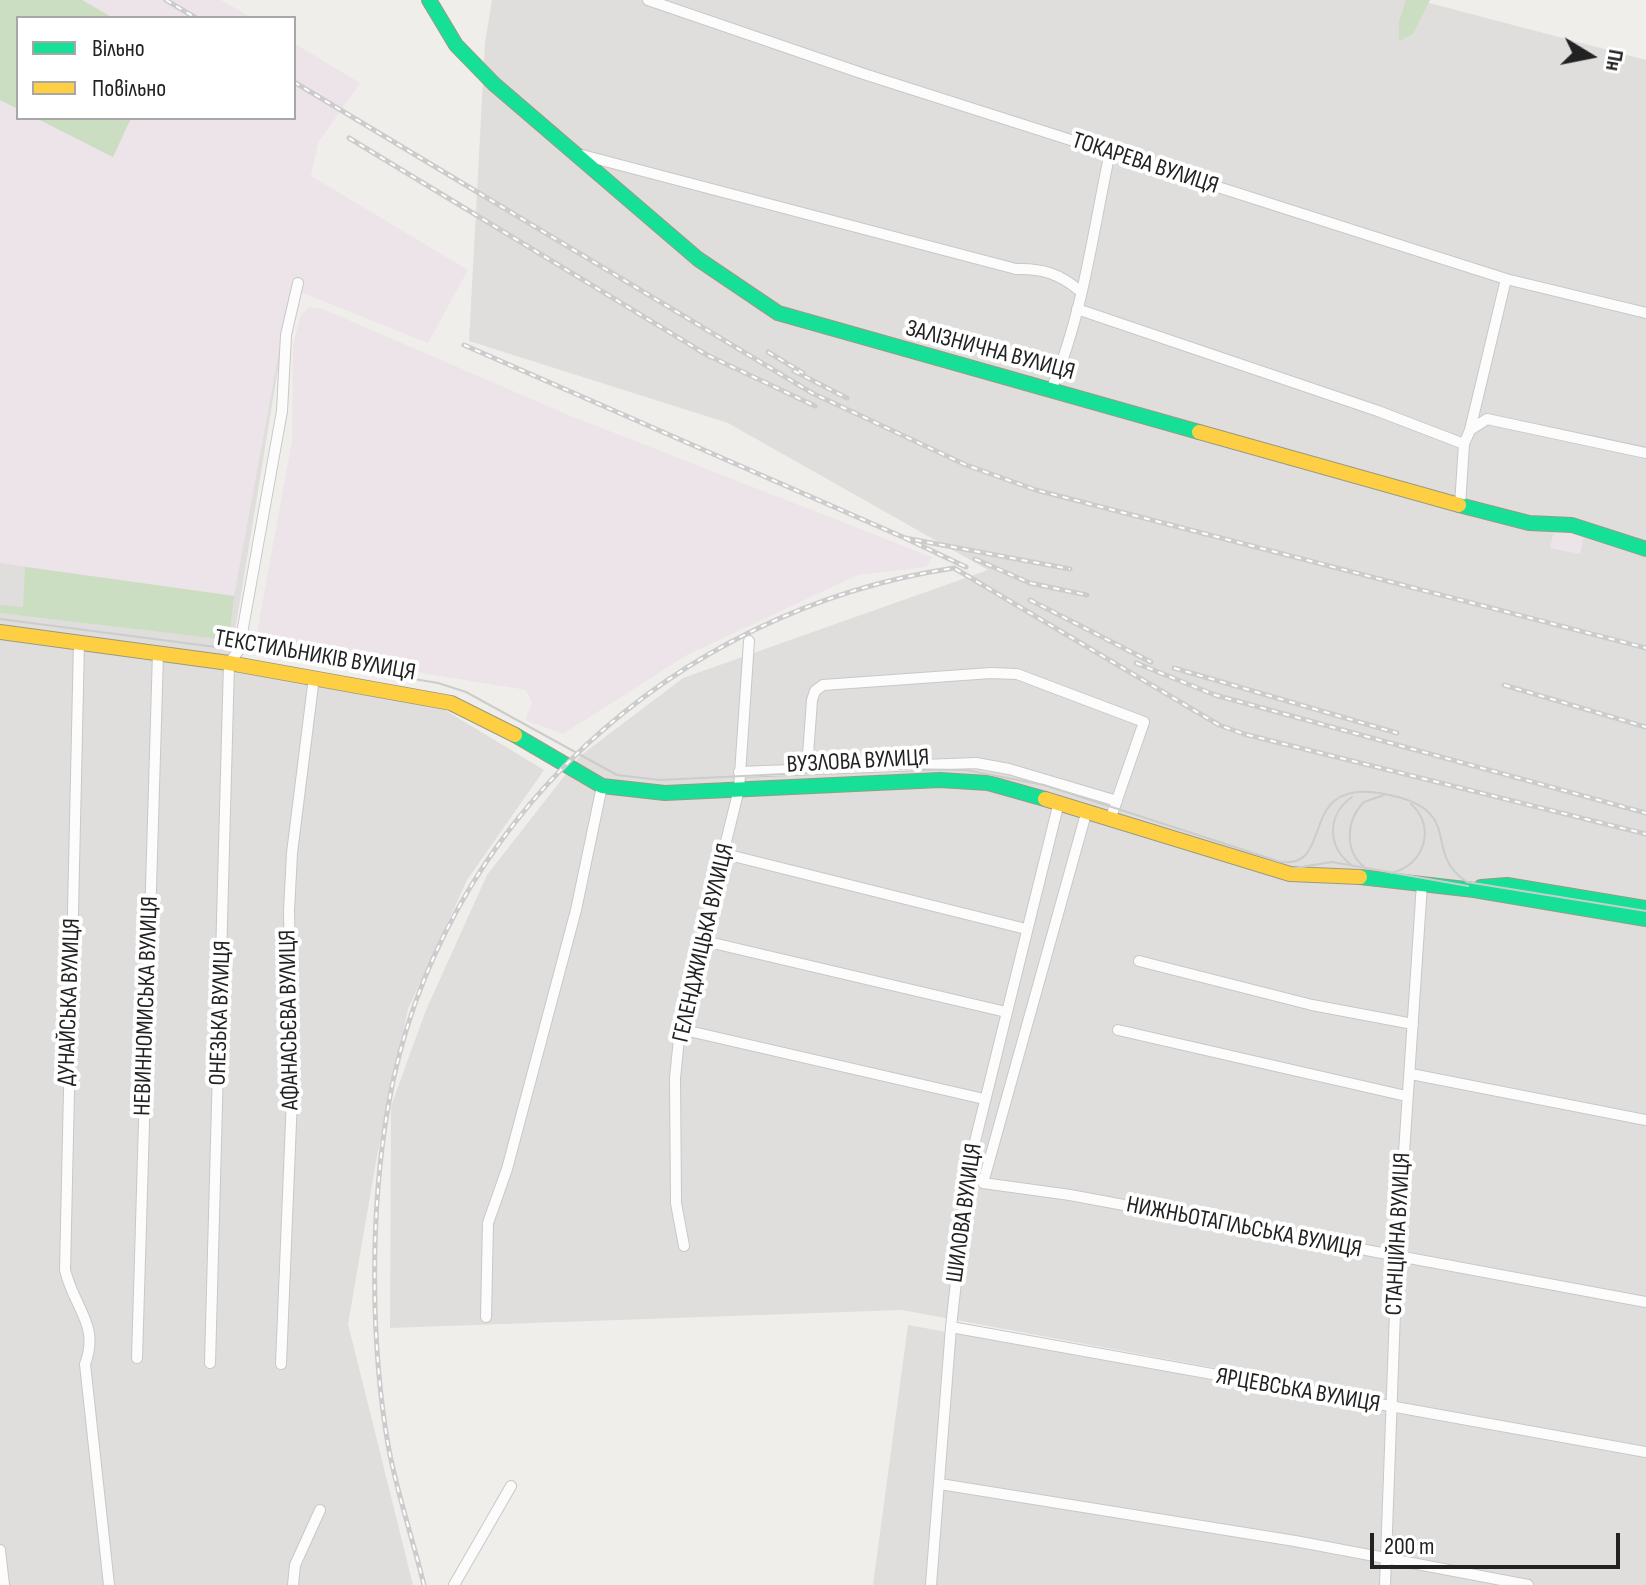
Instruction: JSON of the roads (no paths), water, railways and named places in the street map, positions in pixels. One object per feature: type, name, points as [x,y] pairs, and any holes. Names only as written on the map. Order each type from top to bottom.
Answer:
[{"type":"street","name":"ЗАЛІЗНИЧНА ВУЛИЦЯ","points":[[429,0],[452,38],[493,81],[747,296],[778,313],[1460,505],[1529,523],[1572,525],[1646,549]]},
{"type":"street","name":"ТОКАРЕВА ВУЛИЦЯ","points":[[648,0],[1506,279],[1646,313]]},
{"type":"street","points":[[1051,390],[1066,355],[1110,152]]},
{"type":"street","points":[[576,153],[1016,269],[1043,270],[1061,276],[1080,291]]},
{"type":"street","points":[[1460,505],[1464,444],[1506,279]]},
{"type":"street","name":"ОНЕЗЬКА ВУЛИЦЯ","points":[[210,1363],[229,663],[237,656],[282,411],[286,335],[298,283]]},
{"type":"street","points":[[1077,309],[1378,411],[1464,444]]},
{"type":"street","points":[[1470,430],[1487,419],[1646,453]]},
{"type":"street","name":"ТЕКСТИЛЬНИКІВ ВУЛИЦЯ","points":[[0,632],[229,663],[430,698],[468,709],[602,786]]},
{"type":"street","name":"ГЕЛЕНДЖИЦЬКА ВУЛИЦЯ","points":[[684,1246],[676,1203],[675,1078],[680,1029],[739,789],[749,641]]},
{"type":"street","name":"ДУНАЙСЬКА ВУЛИЦЯ","points":[[79,642],[65,1270],[86,1317],[91,1356],[85,1364],[109,1585]]},
{"type":"street","name":"НЕВИННОМИСЬКА ВУЛИЦЯ","points":[[137,1358],[158,653]]},
{"type":"street","points":[[807,769],[812,700],[815,691],[823,685],[991,673],[1017,674],[1144,722],[1111,817]]},
{"type":"street","name":"АФАНАСЬЄВА ВУЛИЦЯ","points":[[281,1364],[292,1098],[291,867],[314,677]]},
{"type":"street","points":[[739,772],[976,763],[1009,769],[1117,801]]},
{"type":"street","name":"ВУЗЛОВА ВУЛИЦЯ","points":[[602,786],[665,793],[953,780],[988,783],[1111,817],[1279,872],[1474,890],[1646,919]]},
{"type":"street","points":[[486,1317],[488,1223],[507,1169],[576,910],[602,786]]},
{"type":"street","name":"ШИЛОВА ВУЛИЦЯ","points":[[931,1585],[951,1327],[965,1200],[963,1190],[1059,802]]},
{"type":"street","name":"ШИЛОВА ВУЛИЦЯ","points":[[983,1183],[1087,810]]},
{"type":"street","points":[[725,854],[1026,929]]},
{"type":"street","name":"СТАНЦІЙНА ВУЛИЦЯ","points":[[1385,1585],[1397,1257],[1422,884]]},
{"type":"street","name":"ВУЗЛОВА ВУЛИЦЯ","points":[[1474,890],[1507,885],[1646,908]]},
{"type":"street","points":[[700,940],[1006,1012]]},
{"type":"street","points":[[1139,961],[1312,1005],[1413,1024]]},
{"type":"street","points":[[680,1029],[815,1063],[984,1099]]},
{"type":"street","points":[[1118,1030],[1406,1096]]},
{"type":"street","points":[[1411,1074],[1646,1120]]},
{"type":"street","name":"НИЖНЬОТАГІЛЬСЬКА ВУЛИЦЯ","points":[[983,1183],[1070,1195],[1646,1302]]},
{"type":"street","name":"ЯРЦЕВСЬКА ВУЛИЦЯ","points":[[951,1327],[1646,1452]]},
{"type":"street","points":[[940,1484],[1295,1541],[1528,1585]]},
{"type":"street","points":[[454,1585],[511,1486]]},
{"type":"street","points":[[293,1585],[295,1565],[320,1510]]},
{"type":"street","points":[[0,1550],[4,1585]]},
{"type":"tram line","points":[[0,619],[239,650],[438,683],[466,692],[617,775],[660,780],[888,769],[966,770],[1044,785],[1281,862],[1298,860],[1308,852],[1327,809],[1338,798],[1357,792],[1385,794],[1410,801],[1426,810],[1440,832],[1446,857],[1453,870],[1467,882],[1646,911]]},
{"type":"tram line","points":[[1364,867],[1350,844],[1351,826],[1364,802],[1384,795]]},
{"type":"tram line","points":[[1352,797],[1338,813],[1333,832],[1338,851],[1353,866]]},
{"type":"tram line","points":[[1391,873],[1412,862],[1423,844],[1423,824],[1411,804]]},
{"type":"tram line","points":[[1295,868],[1332,862],[1468,886]]},
{"type":"railway","points":[[166,0],[193,16]]},
{"type":"railway","points":[[296,83],[812,393],[966,465],[1036,490],[1646,648]]},
{"type":"railway","points":[[349,138],[707,355],[815,406]]},
{"type":"railway","points":[[464,345],[905,538],[1070,569]]},
{"type":"railway","points":[[768,352],[803,373]]},
{"type":"railway","points":[[794,371],[847,398]]},
{"type":"railway","points":[[905,538],[966,567]]},
{"type":"railway","points":[[975,559],[1030,583],[1087,595]]},
{"type":"railway","points":[[424,1585],[389,1450],[378,1367],[375,1278],[382,1148],[388,1107],[415,1004],[458,909],[515,823],[584,747],[665,682],[754,630],[851,592],[954,568],[1219,725],[1244,734],[1646,834]]},
{"type":"railway","points":[[1030,600],[1151,662]]},
{"type":"railway","points":[[1136,663],[1215,695],[1646,813]]},
{"type":"railway","points":[[1174,668],[1397,733]]},
{"type":"railway","points":[[1504,685],[1646,727]]}]
